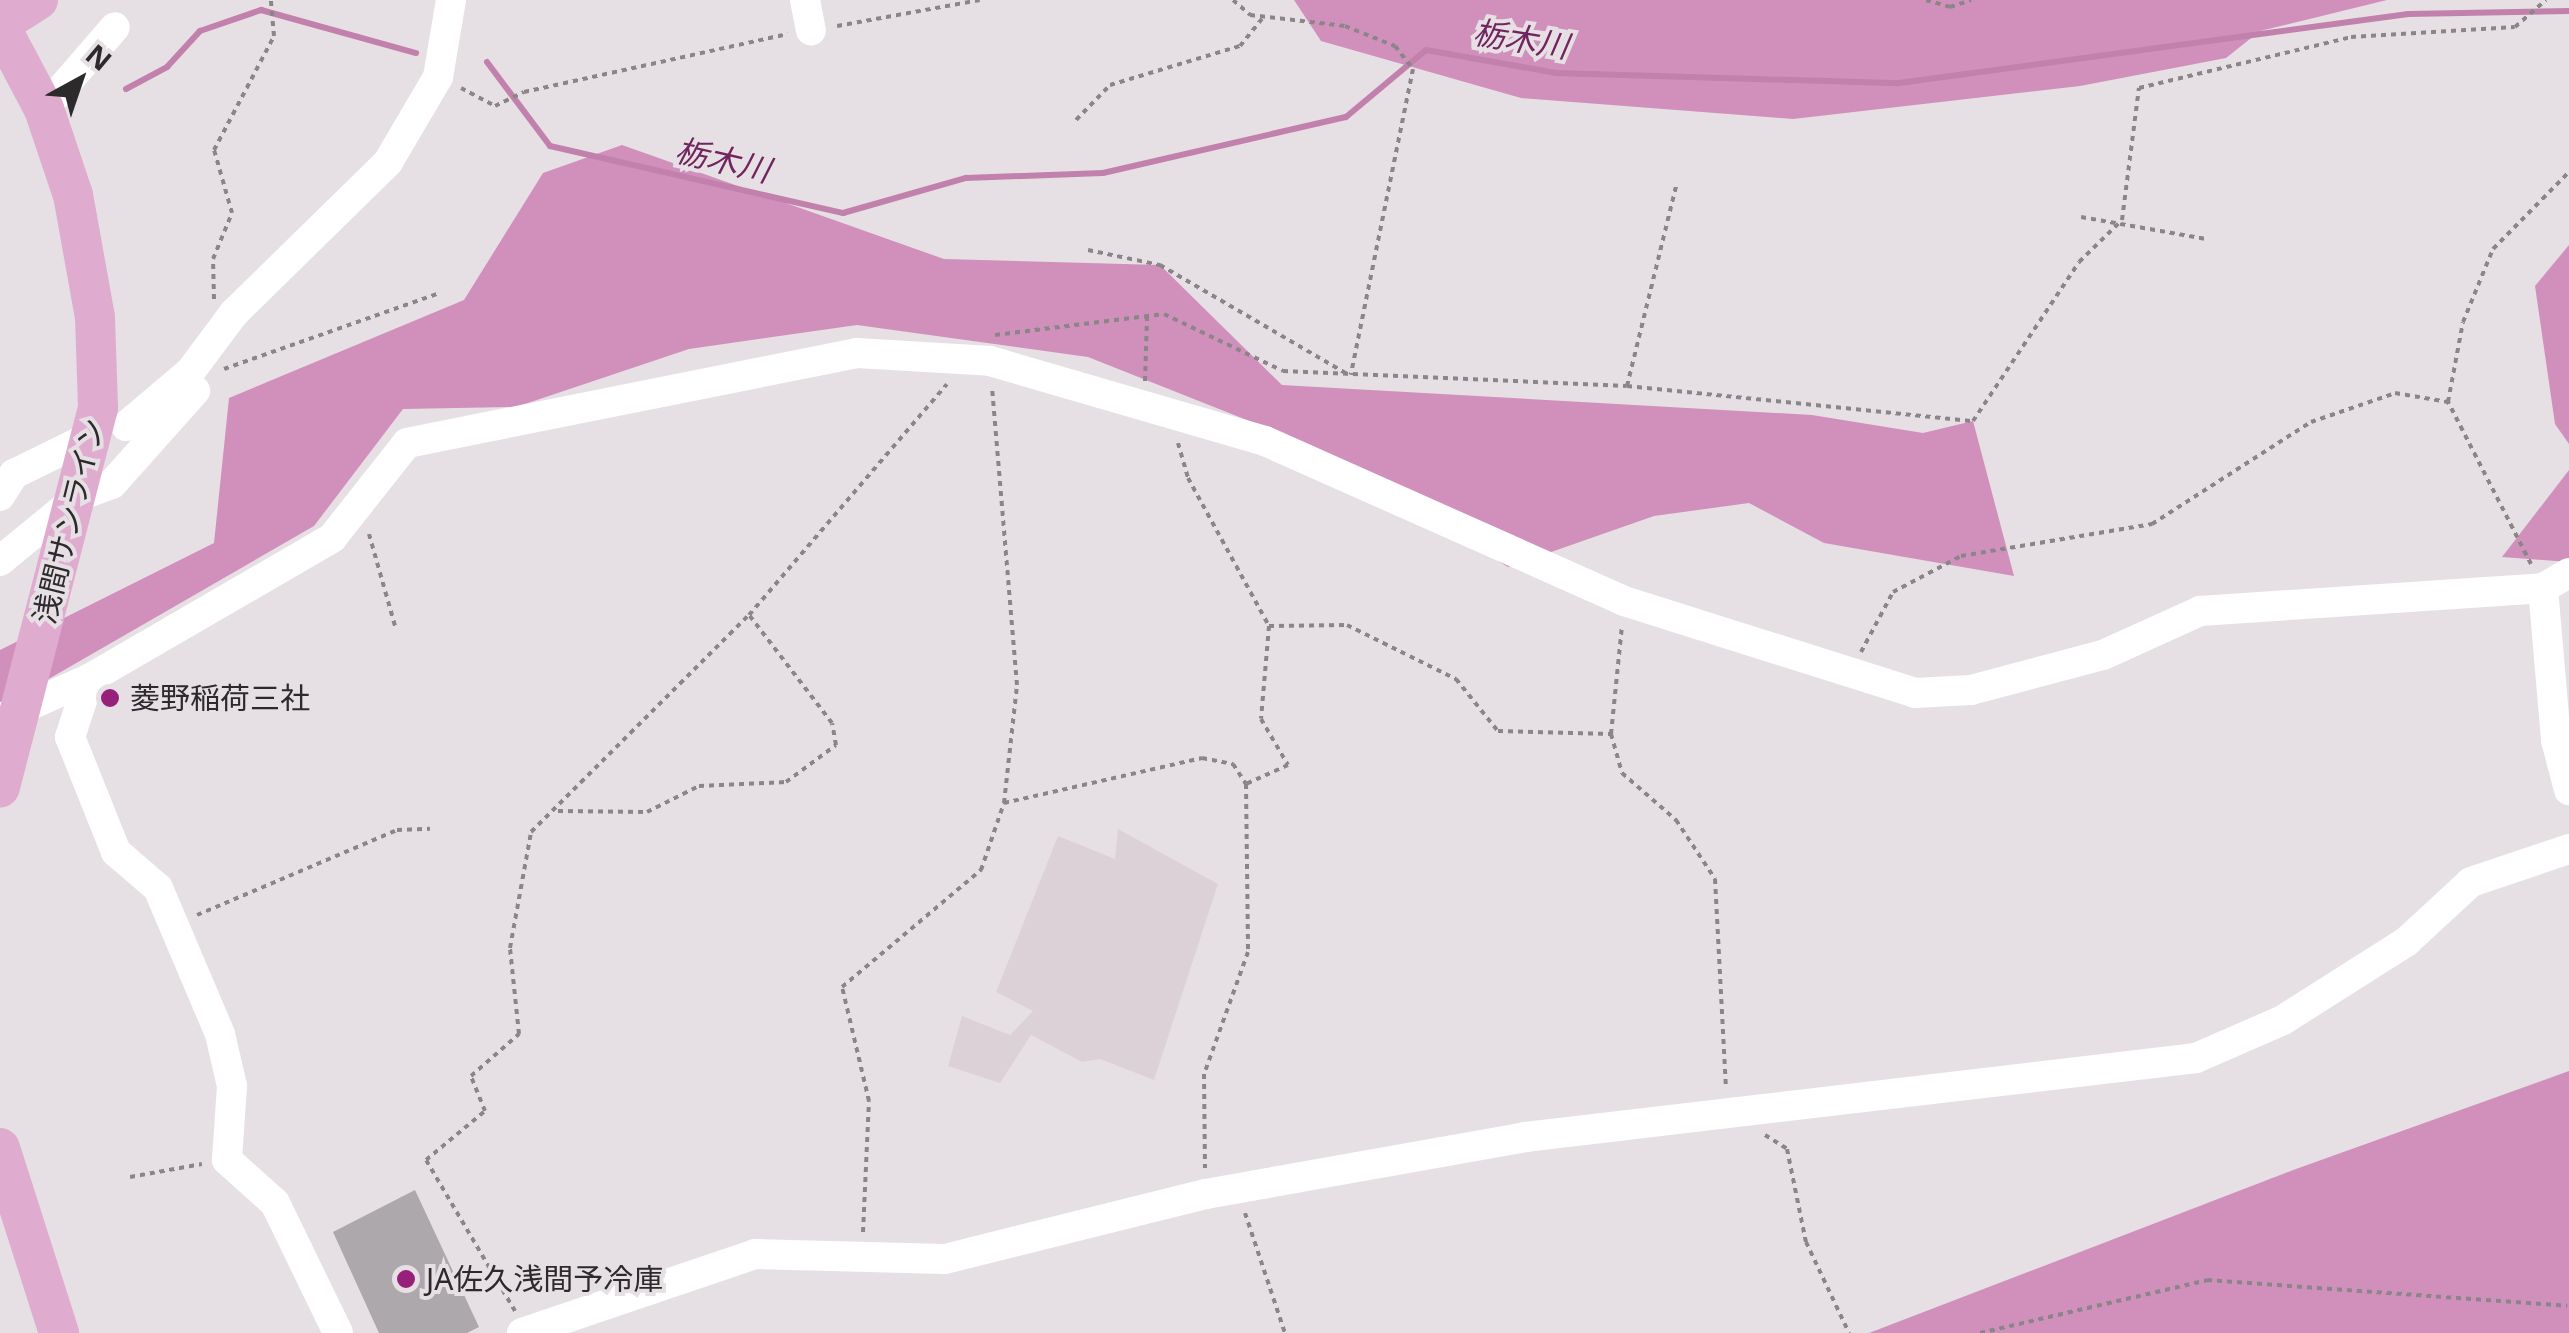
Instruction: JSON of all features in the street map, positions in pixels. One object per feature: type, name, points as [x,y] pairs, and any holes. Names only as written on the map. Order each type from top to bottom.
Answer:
[{"type":"main road","points":[[0,25],[38,0]]},
{"type":"main road","name":"浅間サンライン","points":[[0,25],[44,109],[73,195],[95,317],[98,408],[0,788]]},
{"type":"main road","points":[[0,1148],[59,1333]]},
{"type":"street","points":[[126,426],[178,384],[234,312],[388,162],[438,77],[450,0]]},
{"type":"street","points":[[44,109],[114,27]]},
{"type":"street","points":[[0,561],[78,496],[127,472],[208,375],[234,312]]},
{"type":"street","points":[[0,718],[84,680],[332,538],[346,514],[407,443],[436,433],[857,353],[982,352],[1157,411],[1266,442],[1624,601],[1915,693],[1971,690],[2104,656],[2200,612],[2556,580],[2556,740],[2569,790]]},
{"type":"street","points":[[0,496],[14,474],[81,441]]},
{"type":"street","points":[[84,680],[70,737],[90,796],[116,852],[158,888],[220,1034],[232,1086],[227,1160],[275,1203],[338,1333]]},
{"type":"street","points":[[524,1332],[755,1254],[862,1252],[946,1259],[1206,1194],[1524,1137],[2196,1058],[2283,1020],[2406,942],[2471,882],[2569,850]]},
{"type":"path","points":[[214,339],[213,259],[232,213],[214,150],[274,36],[271,0]]},
{"type":"path","points":[[438,77],[495,106],[524,92],[808,15],[980,0]]},
{"type":"path","points":[[1233,0],[1264,17],[1345,26],[1395,46],[1413,69],[1351,376]]},
{"type":"path","points":[[1926,0],[1950,6],[1972,0]]},
{"type":"path","points":[[524,1332],[426,1160],[485,1111],[471,1076],[519,1034],[510,948],[531,832],[558,812],[749,615],[982,352],[1164,314],[1283,372],[1627,386],[1973,421],[2079,262],[2122,220],[2139,88],[2351,38],[2515,26],[2546,0]]},
{"type":"path","points":[[1076,120],[1110,85],[1240,46],[1264,17]]},
{"type":"path","points":[[2556,580],[2448,402],[2464,322],[2493,249],[2569,172]]},
{"type":"path","points":[[1627,386],[1677,183]]},
{"type":"path","points":[[2081,217],[2206,239]]},
{"type":"path","points":[[1088,250],[1160,266],[1351,376]]},
{"type":"path","points":[[208,375],[436,294]]},
{"type":"path","points":[[1147,316],[1157,411],[1188,478],[1269,626],[1261,719],[1288,766],[1246,784]]},
{"type":"path","points":[[862,1252],[870,1101],[842,986],[981,870],[1004,804],[1016,685],[982,352]]},
{"type":"path","points":[[1850,675],[1893,592],[1961,556],[2152,524],[2311,422],[2395,392],[2448,402]]},
{"type":"path","points":[[346,514],[365,520],[395,626]]},
{"type":"path","points":[[1624,601],[1611,734],[1622,773],[1676,820],[1715,878],[1727,1111],[1786,1149],[1806,1242],[1850,1333]]},
{"type":"path","points":[[558,812],[648,812],[699,786],[786,782],[836,745],[832,723],[749,615]]},
{"type":"path","points":[[1269,626],[1347,625],[1456,679],[1498,730],[1611,734]]},
{"type":"path","points":[[1004,804],[1202,758],[1233,764],[1246,784],[1248,952],[1204,1074],[1206,1194]]},
{"type":"path","points":[[174,925],[397,830],[430,829]]},
{"type":"path","points":[[130,1177],[227,1160]]},
{"type":"path","points":[[1237,1190],[1285,1333]]},
{"type":"path","points":[[1980,1333],[2207,1280],[2567,1306]]},
{"type":"shaded area","points":[[1294,0],[2387,0],[2260,31],[2226,58],[2080,86],[1793,119],[1521,98],[1321,41]]},
{"type":"shaded area","points":[[622,145],[944,259],[1160,265],[1282,385],[1812,415],[1923,433],[1973,421],[2014,576],[1824,543],[1749,503],[1654,516],[1508,567],[1315,447],[1088,357],[857,325],[689,349],[516,407],[403,409],[314,526],[0,707],[0,650],[214,543],[229,398],[464,300],[543,173]]},
{"type":"shaded area","points":[[2569,245],[2569,444],[2555,424],[2535,286]]},
{"type":"shaded area","points":[[2569,470],[2569,562],[2502,557]]},
{"type":"shaded area","points":[[1118,829],[1218,884],[1154,1080],[1100,1059],[1082,1062],[1031,1035],[1000,1083],[948,1066],[962,1016],[1010,1035],[1033,1011],[996,992],[1058,836],[1115,859]]},
{"type":"shaded area","points":[[2569,1071],[2569,1333],[1869,1333],[2296,1169]]},
{"type":"building","name":"JA佐久浅間予冷庫","points":[[415,1190],[479,1327],[467,1333],[379,1333],[333,1232]]},
{"type":"waterway","name":"栃木川","points":[[126,89],[167,67],[200,31],[261,10],[416,53]]},
{"type":"waterway","name":"栃木川","points":[[487,62],[550,146],[843,213],[966,178],[1103,173],[1346,117],[1426,50],[1556,73],[1899,83],[2408,14],[2569,11]]},
{"type":"place","name":"菱野稲荷三社","points":[[110,698]]},
{"type":"place","name":"JA佐久浅間予冷庫","points":[[406,1279]]}]
